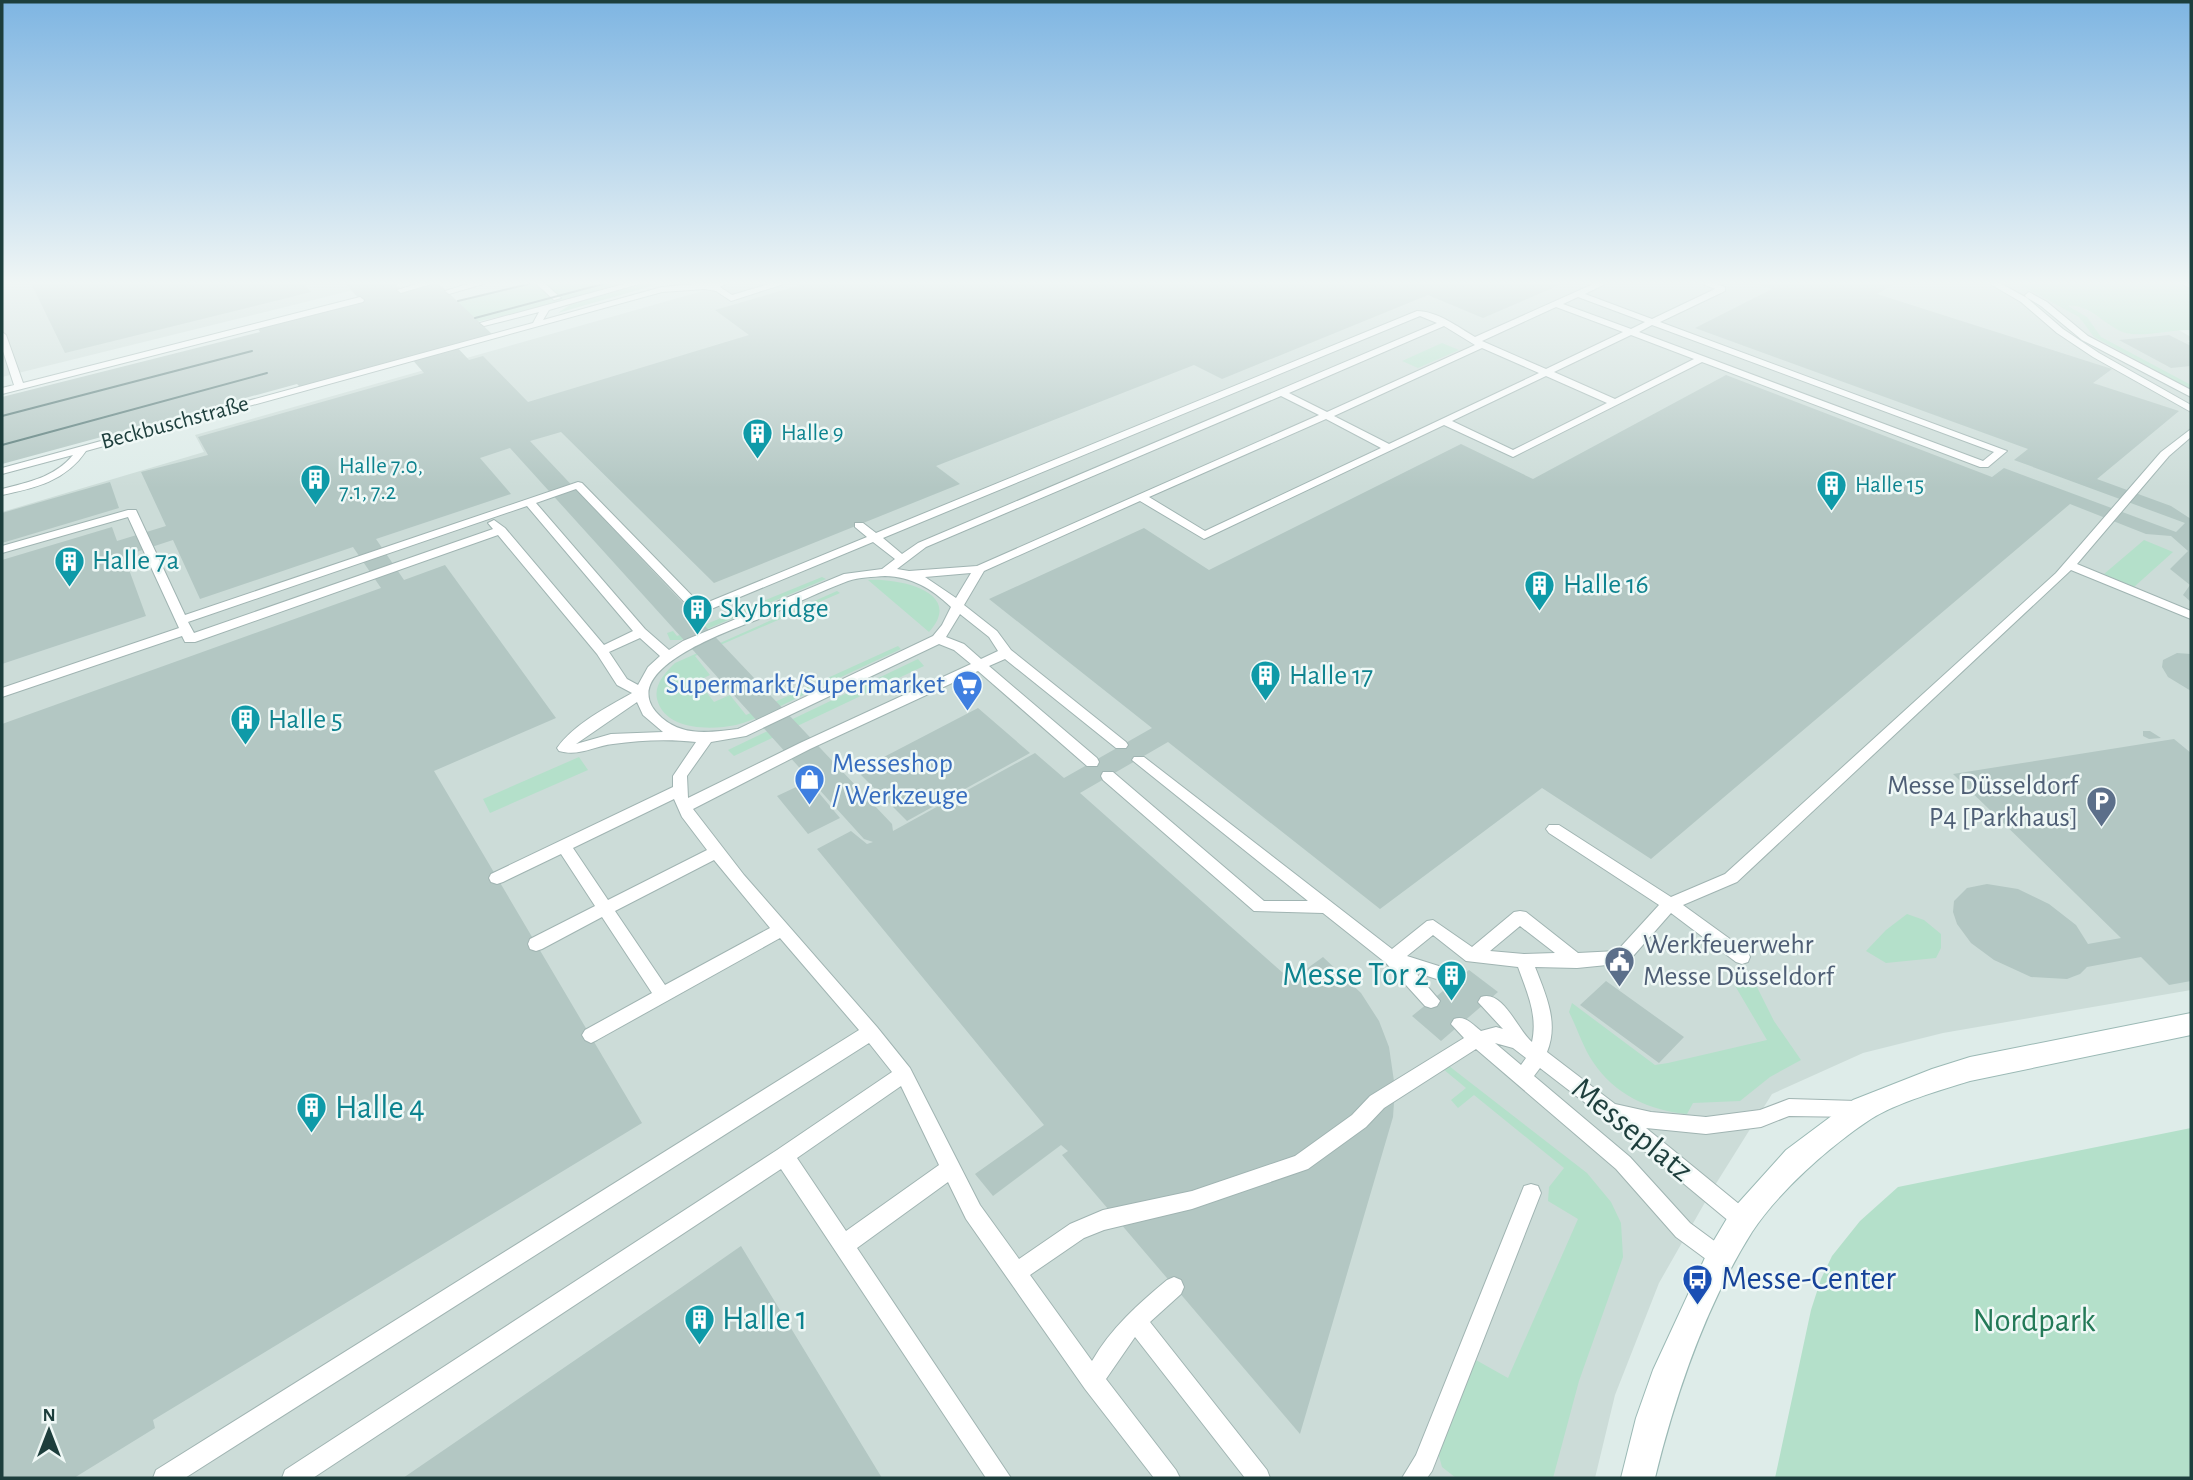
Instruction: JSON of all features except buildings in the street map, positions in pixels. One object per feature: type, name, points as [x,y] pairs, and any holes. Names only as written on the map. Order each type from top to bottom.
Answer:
[{"type":"street","points":[[1638,1478],[1653,1418],[1669,1370],[1721,1258],[1744,1220],[1796,1160],[1863,1109],[1970,1069],[2191,1024]]},
{"type":"lane","points":[[7,350],[19,387]]},
{"type":"lane","points":[[2,391],[164,350]]},
{"type":"lane","name":"Beckbuschstraße","points":[[2,471],[444,350]]},
{"type":"lane","points":[[2,693],[184,625],[578,485],[699,610],[1330,350]]},
{"type":"lane","points":[[885,572],[900,558],[929,542],[1382,350]]},
{"type":"lane","points":[[685,736],[652,719],[642,703],[643,692],[652,671],[668,656],[688,644],[862,574],[913,574],[979,569],[1325,416],[1462,350]]},
{"type":"lane","points":[[1493,350],[1614,402]]},
{"type":"lane","points":[[1141,497],[1204,536],[1593,350]]},
{"type":"lane","points":[[1678,350],[1984,465],[2002,451],[1729,350]]},
{"type":"lane","points":[[2089,350],[2191,409]]},
{"type":"lane","points":[[2108,350],[2191,394]]},
{"type":"lane","points":[[1445,422],[1513,454],[1701,359]]},
{"type":"lane","points":[[1281,393],[1390,448]]},
{"type":"lane","points":[[1392,958],[1433,926],[1472,956],[1524,961],[1621,958],[1670,904],[1731,878],[2060,576],[2165,454],[2191,432]]},
{"type":"lane","points":[[2,492],[58,475],[75,464],[83,448]]},
{"type":"lane","points":[[529,502],[641,632],[668,656]]},
{"type":"lane","points":[[2,550],[132,512],[190,639],[501,530]]},
{"type":"lane","points":[[488,516],[602,651],[622,682],[643,692]]},
{"type":"lane","points":[[859,525],[900,558]]},
{"type":"lane","points":[[2069,565],[2191,615]]},
{"type":"lane","points":[[643,692],[625,700],[564,748],[576,749],[611,739],[685,736],[706,738],[741,733],[938,639],[979,569]]},
{"type":"lane","points":[[913,574],[938,586],[957,606],[993,634],[1006,653],[1121,745]]},
{"type":"lane","points":[[602,651],[641,632]]},
{"type":"lane","points":[[938,639],[959,647],[1092,762]]},
{"type":"lane","points":[[497,878],[564,846],[804,746],[1006,653]]},
{"type":"lane","points":[[706,738],[680,776],[682,798],[716,852],[904,1074],[973,1212],[1093,1381],[1168,1478]]},
{"type":"lane","points":[[1139,760],[1392,958],[1431,1001]]},
{"type":"lane","points":[[1108,776],[1260,907],[1324,907]]},
{"type":"lane","points":[[1554,829],[1670,904],[1742,957]]},
{"type":"lane","points":[[564,846],[663,996]]},
{"type":"lane","points":[[536,944],[716,852]]},
{"type":"lane","points":[[1472,956],[1520,917],[1577,961]]},
{"type":"lane","points":[[591,1035],[782,929]]},
{"type":"lane","points":[[1392,958],[1458,979]]},
{"type":"lane","points":[[1524,961],[1546,1023],[1538,1057],[1524,1077]]},
{"type":"lane","points":[[1487,1002],[1507,1021],[1519,1042]]},
{"type":"lane","points":[[1460,1024],[1623,1163],[1683,1230],[1721,1258]]},
{"type":"lane","points":[[164,1478],[871,1032]]},
{"type":"lane","points":[[1016,1273],[1077,1231],[1103,1220],[1192,1200],[1301,1163],[1359,1121],[1377,1102],[1460,1048],[1479,1039],[1496,1035],[1519,1042]]},
{"type":"lane","name":"Messeplatz","points":[[1519,1042],[1608,1109],[1744,1220]]},
{"type":"lane","points":[[293,1478],[784,1156],[904,1074]]},
{"type":"lane","points":[[1608,1109],[1640,1120],[1670,1125],[1731,1124],[1764,1117],[1781,1109],[1863,1109]]},
{"type":"lane","points":[[784,1156],[999,1478]]},
{"type":"lane","points":[[844,1245],[951,1168]]},
{"type":"lane","points":[[1413,1478],[1424,1463],[1531,1193]]},
{"type":"lane","points":[[1093,1381],[1105,1356],[1136,1321],[1174,1287]]},
{"type":"lane","points":[[1136,1321],[1259,1478]]},
{"type":"shaded area","points":[[2,350],[111,350],[2,377]]},
{"type":"shaded area","points":[[494,350],[2191,350],[2191,990],[1943,1033],[1863,1053],[1772,1094],[1712,1190],[1659,1283],[1615,1395],[1595,1478],[2,1478],[2,512],[204,452],[195,435]]},
{"type":"green space","points":[[1426,350],[1459,350],[1418,368],[1402,361]]},
{"type":"green space","points":[[2118,350],[2126,350],[2191,385],[2191,390]]},
{"type":"green space","points":[[2144,540],[2173,552],[2134,587],[2104,574]]},
{"type":"green space","points":[[822,577],[826,579],[681,640],[670,640],[667,633],[673,631],[677,636]]},
{"type":"green space","points":[[868,580],[909,585],[933,597],[939,606],[938,618],[929,632]]},
{"type":"green space","points":[[837,591],[840,593],[695,656],[710,675],[698,681],[714,702],[730,695],[746,715],[898,646],[901,649],[736,725],[714,728],[690,726],[679,723],[662,710],[657,699],[657,688],[675,663]]},
{"type":"green space","points":[[918,659],[924,666],[734,756],[728,750]]},
{"type":"green space","points":[[579,757],[588,770],[490,813],[483,799]]},
{"type":"green space","points":[[1907,914],[1924,920],[1941,934],[1941,948],[1936,958],[1886,963],[1866,951],[1886,930]]},
{"type":"green space","points":[[1749,971],[1774,1021],[1801,1060],[1770,1077],[1740,1101],[1693,1103],[1687,1114],[1647,1105],[1611,1083],[1589,1056],[1569,1012],[1572,1003],[1655,1065],[1668,1063],[1767,1040],[1734,984]]},
{"type":"green space","points":[[1449,1066],[1587,1173],[1611,1202],[1621,1223],[1623,1257],[1579,1381],[1553,1478],[1456,1478],[1442,1467],[1437,1449],[1476,1360],[1508,1378],[1578,1219],[1548,1201],[1549,1187],[1564,1168],[1474,1095],[1458,1108],[1451,1100],[1466,1088],[1443,1069]]},
{"type":"green space","name":"Nordpark","points":[[2191,1128],[2191,1478],[1775,1478],[1811,1310],[1821,1279],[1832,1256],[1860,1221],[1898,1187]]},
{"type":"tram line","points":[[2,416],[252,351]]},
{"type":"tram line","points":[[2,445],[267,373]]},
{"type":"place","name":"Halle 9","points":[[758,460]]},
{"type":"place","name":"Halle 7.0, 7.1, 7.2","points":[[316,506]]},
{"type":"place","name":"Halle 15","points":[[1832,512]]},
{"type":"place","name":"Halle 7a","points":[[69,588]]},
{"type":"place","name":"Halle 16","points":[[1540,612]]},
{"type":"place","name":"Skybridge","points":[[697,636]]},
{"type":"place","name":"Halle 17","points":[[1266,703]]},
{"type":"place","name":"Supermarkt/Supermarket","points":[[968,712]]},
{"type":"place","name":"Halle 5","points":[[245,747]]},
{"type":"place","name":"Messeshop / Werkzeuge","points":[[809,807]]},
{"type":"place","name":"Messe Düsseldorf P4 [Parkhaus]","points":[[2101,829]]},
{"type":"place","name":"Werkfeuerwehr Messe Düsseldorf","points":[[1620,988]]},
{"type":"place","name":"Messe Tor 2","points":[[1452,1002]]},
{"type":"place","name":"Halle 4","points":[[312,1135]]},
{"type":"place","name":"Messe-Center","points":[[1698,1306]]},
{"type":"place","name":"Halle 1","points":[[699,1346]]}]
